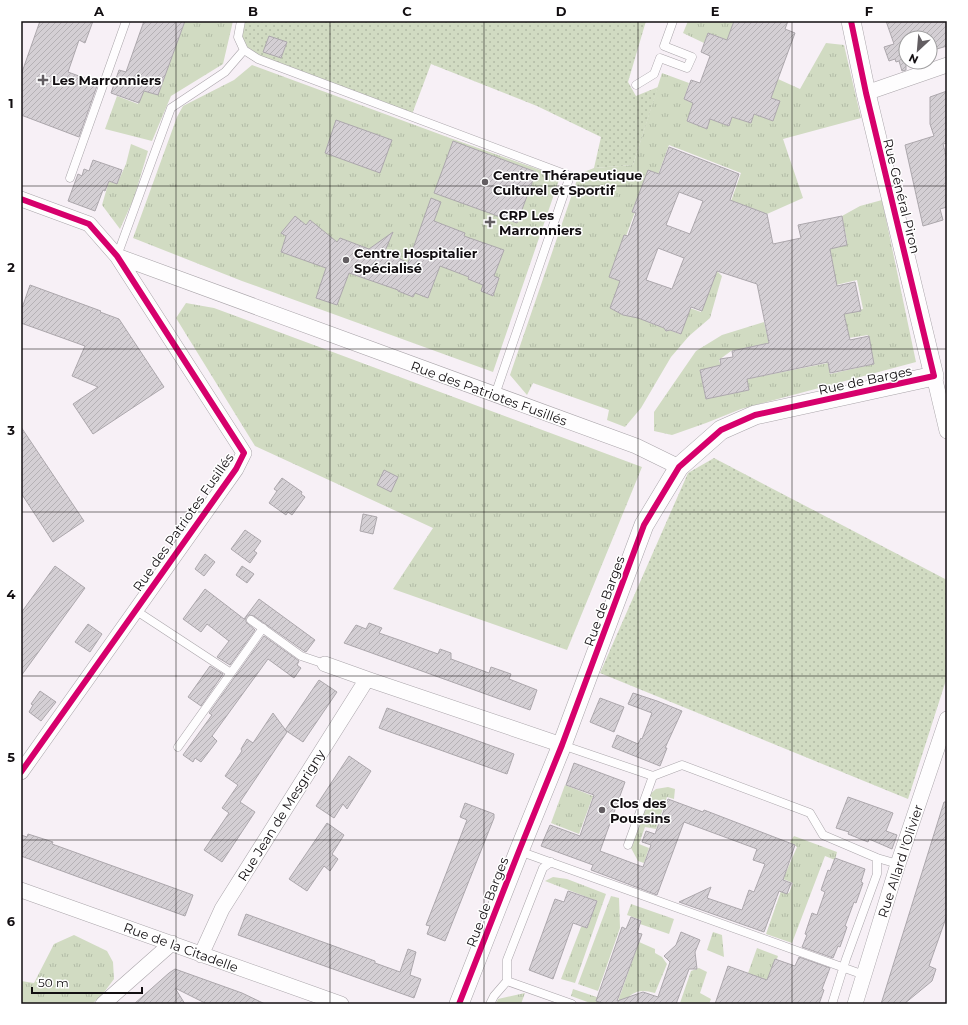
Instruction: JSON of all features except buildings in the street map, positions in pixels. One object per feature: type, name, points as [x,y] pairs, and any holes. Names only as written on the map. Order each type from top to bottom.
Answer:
[{"type":"street","name":"Rue Général Piron","points":[[851,21],[866,93],[947,431]]},
{"type":"street","points":[[866,93],[947,65]]},
{"type":"street","name":"Rue des Patriotes Fusillés","points":[[21,199],[89,224],[117,256],[244,453],[236,468],[21,772]]},
{"type":"street","name":"Rue des Patriotes Fusillés","points":[[117,256],[636,446],[679,467]]},
{"type":"street","name":"Rue de Barges","points":[[459,1004],[562,745],[644,525],[679,467],[721,430],[755,415],[934,376]]},
{"type":"street","points":[[325,664],[562,745]]},
{"type":"street","name":"Rue Jean de Mesgrigny","points":[[201,955],[222,909],[367,679]]},
{"type":"street","name":"Rue Allard l'Olivier","points":[[855,1004],[898,864],[947,719]]},
{"type":"street","name":"Rue de la Citadelle","points":[[21,890],[341,1004]]},
{"type":"street","points":[[103,1004],[172,943]]},
{"type":"lane","points":[[70,178],[126,21]]},
{"type":"lane","points":[[241,21],[238,37],[244,50],[258,59],[570,176],[495,395]]},
{"type":"lane","points":[[636,85],[654,74],[673,21]]},
{"type":"lane","points":[[660,58],[687,68],[692,56],[664,46]]},
{"type":"lane","points":[[117,256],[171,108],[226,72],[244,50]]},
{"type":"lane","points":[[135,610],[231,673]]},
{"type":"lane","points":[[251,620],[301,656],[325,664]]},
{"type":"lane","points":[[178,747],[263,628]]},
{"type":"lane","points":[[562,745],[653,776],[682,765],[810,813],[823,835],[877,858],[898,864]]},
{"type":"lane","points":[[628,845],[653,776]]},
{"type":"lane","points":[[519,851],[864,975]]},
{"type":"lane","points":[[832,1004],[843,968],[877,874],[877,858]]},
{"type":"lane","points":[[490,1004],[494,996],[507,981],[507,960],[542,868],[551,862]]},
{"type":"lane","points":[[507,981],[572,1004]]},
{"type":"green space","points":[[185,21],[233,21],[223,64],[171,96],[152,141],[105,129],[117,96],[138,104],[145,88],[158,94]]},
{"type":"green space","points":[[241,21],[646,21],[628,82],[636,96],[658,87],[633,165],[594,168],[601,137],[537,106],[431,64],[411,117],[244,50],[238,37]]},
{"type":"green space","points":[[688,21],[735,21],[727,40],[708,33],[704,43],[683,33]]},
{"type":"green space","points":[[826,43],[844,45],[861,118],[783,139],[803,198],[767,214],[731,201],[741,173],[669,145],[658,175],[650,172],[611,276],[624,281],[638,317],[680,334],[690,308],[701,312],[716,270],[722,276],[710,318],[689,336],[671,357],[641,408],[625,427],[607,420],[609,410],[533,383],[527,395],[510,375],[579,174],[594,168],[633,165],[662,73],[689,83],[684,99],[693,103],[687,121],[706,128],[710,119],[729,126],[732,117],[751,123],[754,114],[773,121],[780,101],[771,98],[778,79],[800,89]]},
{"type":"green space","points":[[252,65],[560,177],[493,372],[242,281],[133,238],[177,117],[183,106],[234,80]]},
{"type":"green space","points":[[131,144],[148,151],[134,198],[120,229],[102,205],[109,181],[117,184],[126,164]]},
{"type":"green space","points":[[882,200],[916,362],[741,409],[672,435],[654,431],[654,412],[696,351],[722,335],[764,322],[769,343],[731,351],[719,360],[721,366],[700,370],[706,399],[749,390],[747,379],[828,363],[830,374],[874,364],[868,335],[849,338],[830,315],[863,309],[857,280],[836,285],[828,245],[847,241],[842,216],[860,206]]},
{"type":"green space","points":[[186,303],[214,308],[642,467],[567,650],[393,589],[433,528],[255,446],[176,318]]},
{"type":"green space","points":[[714,458],[947,580],[947,677],[908,799],[600,673],[688,473]]},
{"type":"green space","points":[[565,785],[593,796],[579,834],[551,823]]},
{"type":"green space","points":[[668,787],[675,789],[674,799],[667,797],[656,829],[645,827],[639,844],[649,848],[644,863],[638,861],[631,848],[650,794],[656,789]]},
{"type":"green space","points":[[794,836],[837,852],[835,860],[825,856],[792,943],[766,934],[781,891],[789,893],[793,883],[783,879],[797,847],[790,842]]},
{"type":"green space","points":[[553,877],[567,879],[606,894],[575,983],[561,979],[581,927],[588,926],[597,901],[545,881]]},
{"type":"green space","points":[[611,896],[619,898],[620,928],[598,991],[578,984]]},
{"type":"green space","points":[[631,904],[674,919],[669,934],[640,924],[641,920],[627,915]]},
{"type":"green space","points":[[713,932],[722,935],[724,957],[707,950]]},
{"type":"green space","points":[[74,935],[107,951],[113,962],[114,979],[102,995],[92,1004],[21,1004],[21,981],[34,983],[54,944]]},
{"type":"green space","points":[[639,942],[655,949],[655,953],[662,957],[667,964],[655,993],[642,991],[631,995],[624,1002],[618,1001]]},
{"type":"green space","points":[[757,948],[778,956],[761,1004],[737,1004]]},
{"type":"green space","points":[[699,968],[707,972],[700,993],[711,999],[709,1004],[680,1003],[691,971]]},
{"type":"green space","points":[[573,989],[617,1004],[593,1004],[571,996]]},
{"type":"green space","points":[[525,993],[521,1004],[496,1004],[498,999]]},
{"type":"cycle path","points":[[459,1004],[562,745],[644,525],[679,467],[721,430],[755,415],[934,376],[866,93],[851,21]]},
{"type":"cycle path","points":[[21,199],[89,224],[117,256],[244,453],[236,469],[21,772]]},
{"type":"place","name":"Les Marronniers","points":[[43,80]]},
{"type":"place","name":"Centre Thérapeutique Culturel et Sportif","points":[[485,182]]},
{"type":"place","name":"CRP Les Marronniers","points":[[490,222]]},
{"type":"place","name":"Centre Hospitalier Spécialisé","points":[[346,260]]},
{"type":"place","name":"Clos des Poussins","points":[[602,810]]}]
